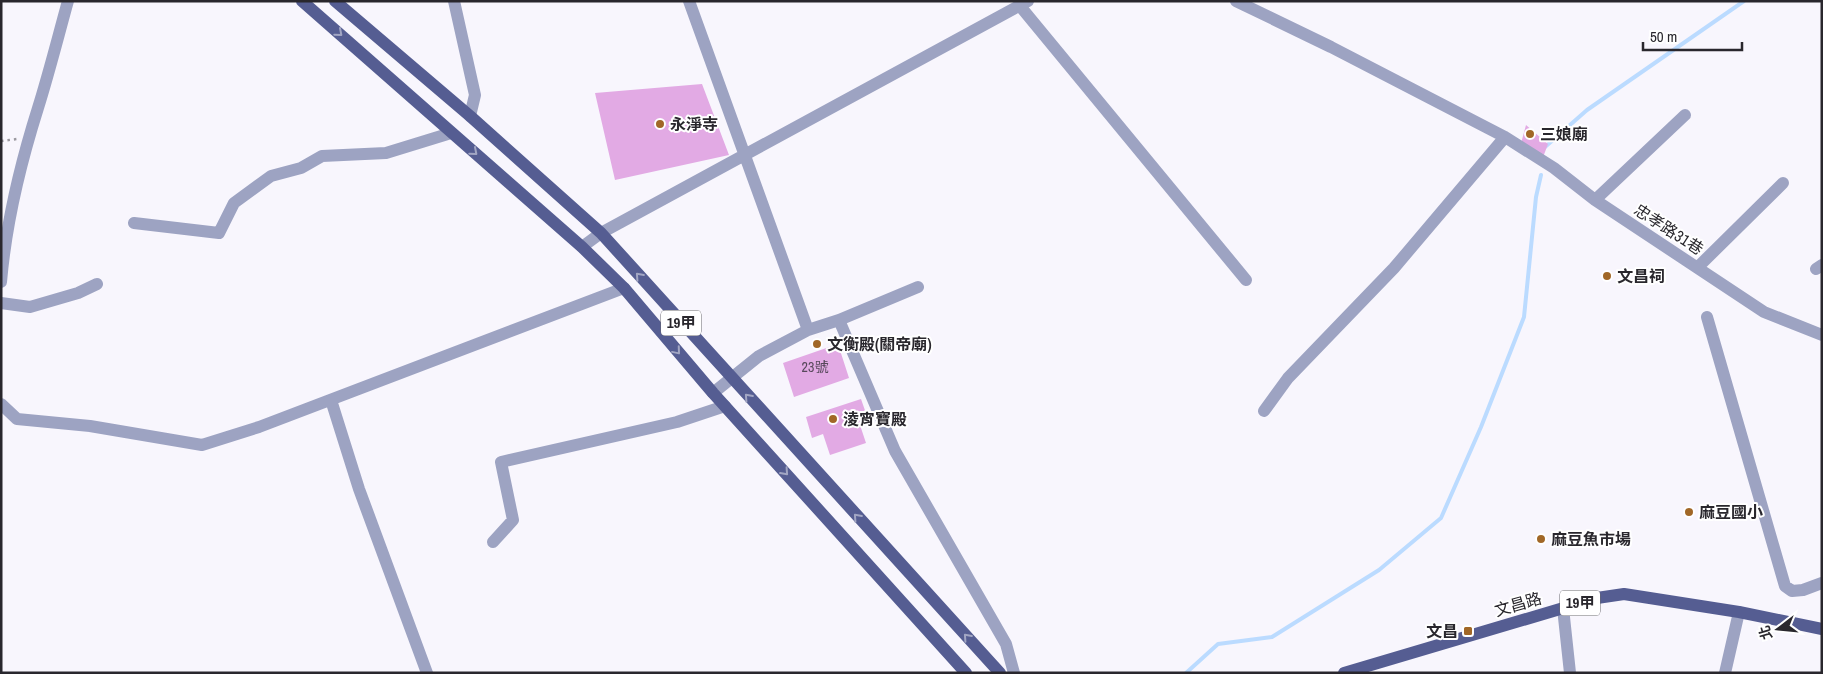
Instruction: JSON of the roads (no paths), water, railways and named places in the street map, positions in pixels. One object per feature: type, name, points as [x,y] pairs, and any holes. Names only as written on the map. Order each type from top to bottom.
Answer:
[{"type":"main road","name":"19甲","points":[[302,1],[582,247],[624,288],[713,393],[966,673]]},
{"type":"main road","name":"19甲","points":[[335,1],[470,116],[601,233],[1000,673]]},
{"type":"main road","name":"文昌路","points":[[1344,673],[1597,598],[1624,594],[1739,612],[1822,629]]},
{"type":"street","points":[[1,282],[14,193],[28,137],[68,1]]},
{"type":"street","points":[[454,1],[474,94],[470,116]]},
{"type":"street","points":[[689,1],[808,330]]},
{"type":"street","name":"忠孝路31巷","points":[[1236,1],[1331,47],[1505,137],[1554,168],[1595,200],[1698,266],[1764,312],[1822,335]]},
{"type":"street","points":[[582,247],[601,233],[1024,4],[1246,280]]},
{"type":"street","points":[[1595,200],[1685,115]]},
{"type":"street","points":[[134,223],[219,233],[234,203],[271,176],[301,168],[322,156],[386,153],[451,132]]},
{"type":"street","points":[[1264,411],[1288,378],[1394,268],[1505,137]]},
{"type":"street","points":[[1698,266],[1783,183]]},
{"type":"street","points":[[1,303],[30,307],[78,293],[97,284]]},
{"type":"street","points":[[1,404],[17,419],[90,426],[202,445],[259,427],[624,288]]},
{"type":"street","points":[[713,393],[759,356],[808,330],[839,320],[918,288]]},
{"type":"street","points":[[1707,317],[1785,586],[1792,591],[1803,590],[1822,583]]},
{"type":"street","points":[[839,320],[895,451],[1006,644],[1014,673]]},
{"type":"street","points":[[331,400],[359,489],[427,673]]},
{"type":"street","points":[[494,542],[513,520],[501,462],[677,422],[725,406]]},
{"type":"street","points":[[1563,608],[1570,673]]},
{"type":"street","points":[[1726,673],[1739,612]]},
{"type":"waterway","points":[[1545,147],[1587,110],[1744,1]]},
{"type":"waterway","points":[[1186,673],[1218,644],[1272,637],[1379,570],[1441,518],[1481,427],[1524,317],[1536,197],[1541,175]]},
{"type":"place","name":"永淨寺","points":[[660,124]]},
{"type":"place","name":"三娘廟","points":[[1530,134]]},
{"type":"place","name":"文昌祠","points":[[1607,276]]},
{"type":"place","name":"文衡殿(關帝廟)","points":[[817,344]]},
{"type":"place","name":"淩宵寶殿","points":[[833,419]]},
{"type":"place","name":"麻豆國小","points":[[1689,512]]},
{"type":"place","name":"麻豆魚市場","points":[[1541,539]]},
{"type":"place","name":"文昌","points":[[1468,631]]}]
